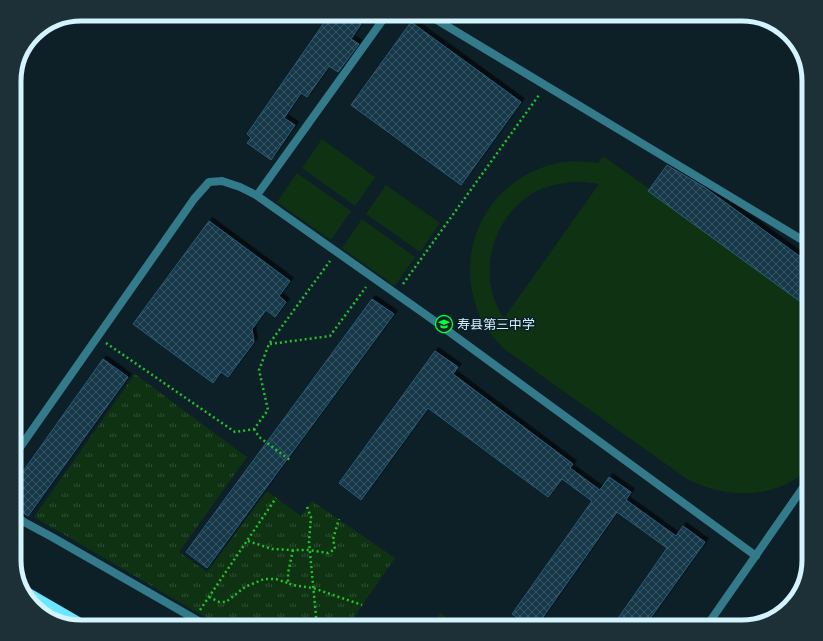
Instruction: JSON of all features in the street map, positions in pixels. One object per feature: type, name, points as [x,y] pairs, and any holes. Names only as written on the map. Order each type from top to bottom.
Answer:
[{"type":"main road","points":[[32,594],[76,619]]},
{"type":"lane","points":[[260,191],[382,21]]},
{"type":"lane","points":[[439,21],[802,240]]},
{"type":"lane","points":[[21,446],[194,199],[209,182],[222,181],[256,195],[337,252],[756,556]]},
{"type":"lane","points":[[711,620],[802,489]]},
{"type":"lane","points":[[21,520],[197,620]]},
{"type":"path","points":[[396,295],[546,86]]},
{"type":"path","points":[[97,337],[235,432],[254,429],[268,410],[259,370],[269,344],[337,252]]},
{"type":"path","points":[[269,344],[330,336],[373,278]]},
{"type":"path","points":[[254,429],[259,437],[290,460]]},
{"type":"path","points":[[194,618],[276,498]]},
{"type":"path","points":[[307,507],[311,516],[309,550],[316,620]]},
{"type":"path","points":[[248,541],[272,549],[309,550],[328,553],[335,549],[333,539],[339,519]]},
{"type":"path","points":[[288,583],[288,573],[293,550]]},
{"type":"path","points":[[209,597],[219,602],[226,602],[245,587],[264,579],[276,579],[293,585],[313,588],[362,605]]},
{"type":"green space","points":[[322,139],[375,177],[355,206],[302,168]]},
{"type":"green space","points":[[603,156],[802,297],[802,474],[795,479],[781,486],[765,491],[734,493],[703,486],[687,479],[504,349],[485,326],[479,315],[471,286],[470,263],[474,240],[482,220],[495,201],[511,185],[530,173],[553,164],[576,161],[598,163]],"holes":[[[571,182],[599,184],[504,318],[495,302],[491,284],[490,266],[492,249],[508,216],[520,203],[543,188]]]},
{"type":"green space","points":[[297,173],[351,211],[331,240],[277,202]]},
{"type":"green space","points":[[386,185],[440,223],[420,252],[366,214]]},
{"type":"green space","points":[[362,219],[415,257],[395,286],[342,248]]},
{"type":"green space","points":[[135,374],[247,457],[179,552],[207,572],[267,491],[301,516],[312,501],[395,558],[352,620],[210,620],[34,517]]},
{"type":"green space","points":[[440,613],[454,620],[436,620]]},
{"type":"building","points":[[325,21],[357,21],[361,24],[351,39],[359,44],[338,72],[329,66],[307,97],[301,93],[284,118],[295,125],[271,160],[247,143],[251,138],[247,134]]},
{"type":"building","points":[[411,22],[521,102],[461,185],[351,105]]},
{"type":"building","points":[[667,165],[704,187],[802,258],[802,303],[648,191]]},
{"type":"building","points":[[209,221],[290,281],[279,296],[286,302],[275,317],[266,310],[252,329],[254,342],[228,377],[221,372],[213,383],[133,324]]},
{"type":"building","points":[[372,299],[394,314],[207,568],[186,552]]},
{"type":"building","points":[[435,351],[458,367],[453,374],[573,464],[570,468],[600,490],[609,477],[631,492],[626,500],[676,536],[683,526],[705,542],[649,620],[617,620],[667,548],[617,512],[541,620],[521,620],[512,614],[592,501],[562,479],[548,497],[428,408],[361,500],[339,483]]},
{"type":"building","points":[[103,359],[128,377],[28,516],[21,511],[21,474]]},
{"type":"place","name":"寿县第三中学","points":[[444,324]]}]
